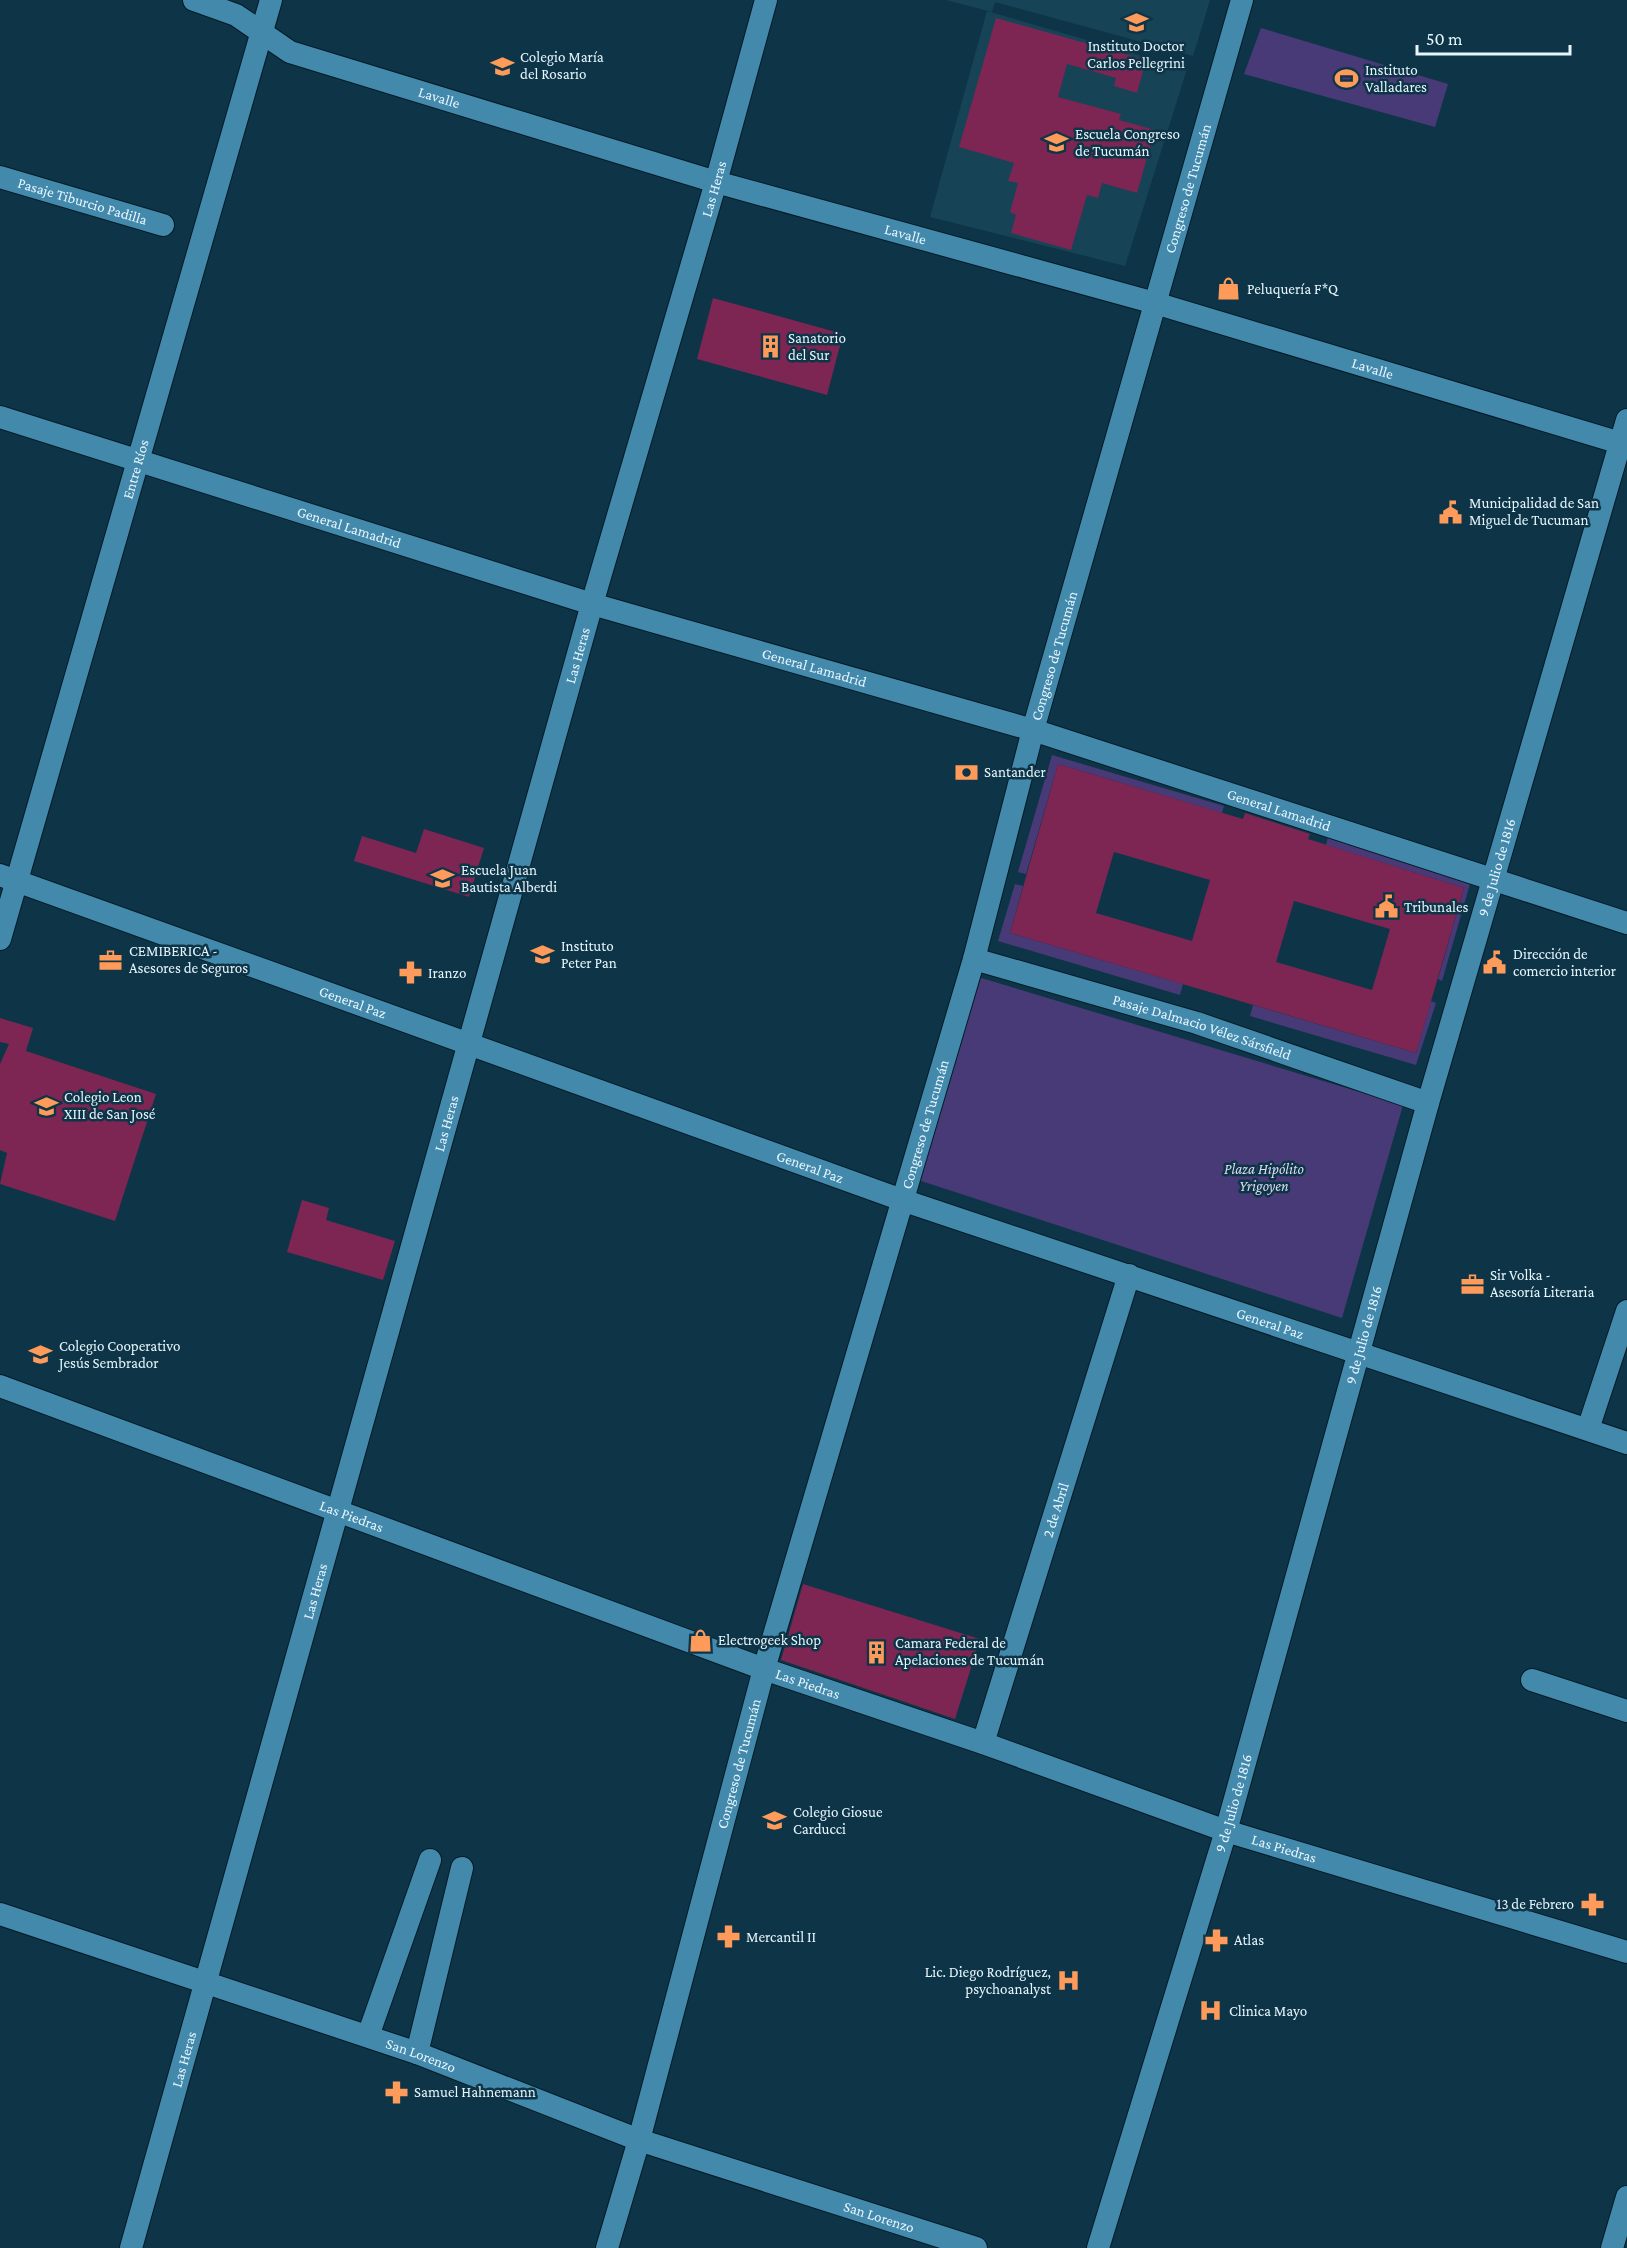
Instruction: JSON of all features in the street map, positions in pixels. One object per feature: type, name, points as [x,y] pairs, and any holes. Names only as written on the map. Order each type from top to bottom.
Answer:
[{"type":"street","name":"Lavalle","points":[[194,0],[236,15],[290,52],[716,182],[1155,303],[1624,444]]},
{"type":"street","name":"Entre Ríos","points":[[0,939],[8,878],[137,461],[271,0]]},
{"type":"street","name":"Las Heras","points":[[131,2248],[592,604],[716,182],[766,0]]},
{"type":"street","name":"Congreso de Tucumán","points":[[607,2248],[639,2140],[764,1669],[974,959],[1034,730],[1242,0]]},
{"type":"street","name":"Pasaje Tiburcio Padilla","points":[[0,177],[163,225]]},
{"type":"street","name":"General Lamadrid","points":[[0,417],[592,604],[1034,730],[1627,923]]},
{"type":"street","name":"9 de Julio de 1816","points":[[1098,2248],[1226,1831],[1428,1104],[1624,444],[1627,420]]},
{"type":"street","name":"General Paz","points":[[8,878],[902,1200],[1359,1351],[1627,1443]]},
{"type":"street","name":"Pasaje Dalmacio Vélez Sársfield","points":[[974,959],[1197,1023],[1428,1104]]},
{"type":"street","name":"2 de Abril","points":[[983,1743],[1129,1275]]},
{"type":"street","points":[[1588,1429],[1627,1311]]},
{"type":"street","name":"Las Piedras","points":[[0,1386],[764,1669],[983,1743],[1226,1831],[1627,1952]]},
{"type":"street","points":[[1532,1680],[1627,1711]]},
{"type":"street","points":[[368,2036],[430,1860]]},
{"type":"street","points":[[417,2053],[462,1868]]},
{"type":"street","name":"San Lorenzo","points":[[0,1914],[417,2053],[639,2140],[976,2248]]},
{"type":"street","points":[[1611,2248],[1627,2197]]},
{"type":"shaded area","name":"Instituto Doctor Carlos Pellegrini","points":[[946,0],[1210,0],[1193,56],[995,2],[992,12]]},
{"type":"shaded area","name":"Escuela Congreso de Tucumán","points":[[987,11],[1187,69],[1125,266],[930,217]]},
{"type":"green space","name":"Instituto Valladares","points":[[1261,28],[1448,84],[1435,127],[1244,74]]},
{"type":"green space","points":[[1052,755],[1224,806],[1222,813],[1058,764],[1026,874],[1018,872]]},
{"type":"green space","points":[[1328,837],[1470,884],[1442,981],[1438,979],[1464,888],[1326,845]]},
{"type":"green space","points":[[1015,884],[1023,886],[1010,933],[1183,984],[1180,995],[998,941]]},
{"type":"green space","name":"Plaza Hipólito Yrigoyen","points":[[978,977],[1403,1105],[1342,1318],[912,1178]]},
{"type":"green space","points":[[1431,1001],[1436,1003],[1416,1065],[1250,1016],[1253,1005],[1416,1053]]},
{"type":"building","points":[[996,18],[1146,60],[1137,93],[1114,86],[1116,78],[1067,64],[1058,97],[1121,114],[1119,120],[1155,130],[1137,193],[1102,183],[1098,198],[1087,195],[1071,250],[1011,233],[1016,215],[1010,212],[1018,183],[1008,181],[1014,163],[959,147]]},
{"type":"building","name":"Sanatorio del Sur","points":[[713,298],[843,334],[827,395],[697,359]]},
{"type":"building","name":"Tribunales","points":[[1058,764],[1243,819],[1245,813],[1310,834],[1308,839],[1464,888],[1416,1053],[1010,933]],"holes":[[[1114,852],[1210,880],[1192,941],[1096,913]],[[1294,901],[1390,929],[1372,990],[1276,962]]]},
{"type":"building","name":"Escuela Juan Bautista Alberdi","points":[[424,829],[484,848],[469,897],[354,861],[362,836],[416,853]]},
{"type":"building","points":[[0,1018],[33,1028],[26,1051],[156,1094],[115,1221],[0,1184],[7,1153],[0,1150],[0,1064],[9,1044],[0,1042]]},
{"type":"building","points":[[302,1200],[329,1208],[326,1220],[395,1241],[383,1280],[287,1252]]},
{"type":"building","name":"Camara Federal de Apelaciones de Tucumán","points":[[803,1584],[980,1639],[955,1719],[781,1660]]},
{"type":"place","name":"Instituto Doctor Carlos Pellegrini","points":[[1136,22]]},
{"type":"place","name":"Colegio María del Rosario","points":[[502,66]]},
{"type":"place","name":"Instituto Valladares","points":[[1347,79]]},
{"type":"place","name":"Escuela Congreso de Tucumán","points":[[1057,143]]},
{"type":"place","name":"Peluquería F*Q","points":[[1229,289]]},
{"type":"place","name":"Sanatorio del Sur","points":[[770,347]]},
{"type":"place","name":"Municipalidad de San Miguel de Tucuman","points":[[1451,512]]},
{"type":"place","name":"Santander","points":[[966,772]]},
{"type":"place","name":"Escuela Juan Bautista Alberdi","points":[[443,879]]},
{"type":"place","name":"Tribunales","points":[[1386,907]]},
{"type":"place","name":"Instituto Peter Pan","points":[[543,955]]},
{"type":"place","name":"CEMIBERICA - Asesores de Seguros","points":[[111,960]]},
{"type":"place","name":"Dirección de comercio interior","points":[[1495,963]]},
{"type":"place","name":"Iranzo","points":[[410,973]]},
{"type":"place","name":"Colegio Leon XIII de San José","points":[[46,1106]]},
{"type":"place","name":"Sir Volka - Asesoría Literaria","points":[[1472,1284]]},
{"type":"place","name":"Colegio Cooperativo Jesús Sembrador","points":[[41,1355]]},
{"type":"place","name":"Electrogeek Shop","points":[[700,1640]]},
{"type":"place","name":"Camara Federal de Apelaciones de Tucumán","points":[[877,1652]]},
{"type":"place","name":"Colegio Giosue Carducci","points":[[775,1821]]},
{"type":"place","name":"13 de Febrero","points":[[1592,1904]]},
{"type":"place","name":"Mercantil II","points":[[728,1937]]},
{"type":"place","name":"Atlas","points":[[1216,1940]]},
{"type":"place","name":"Lic. Diego Rodríguez, psychoanalyst","points":[[1069,1981]]},
{"type":"place","name":"Clinica Mayo","points":[[1211,2011]]},
{"type":"place","name":"Samuel Hahnemann","points":[[396,2092]]}]
